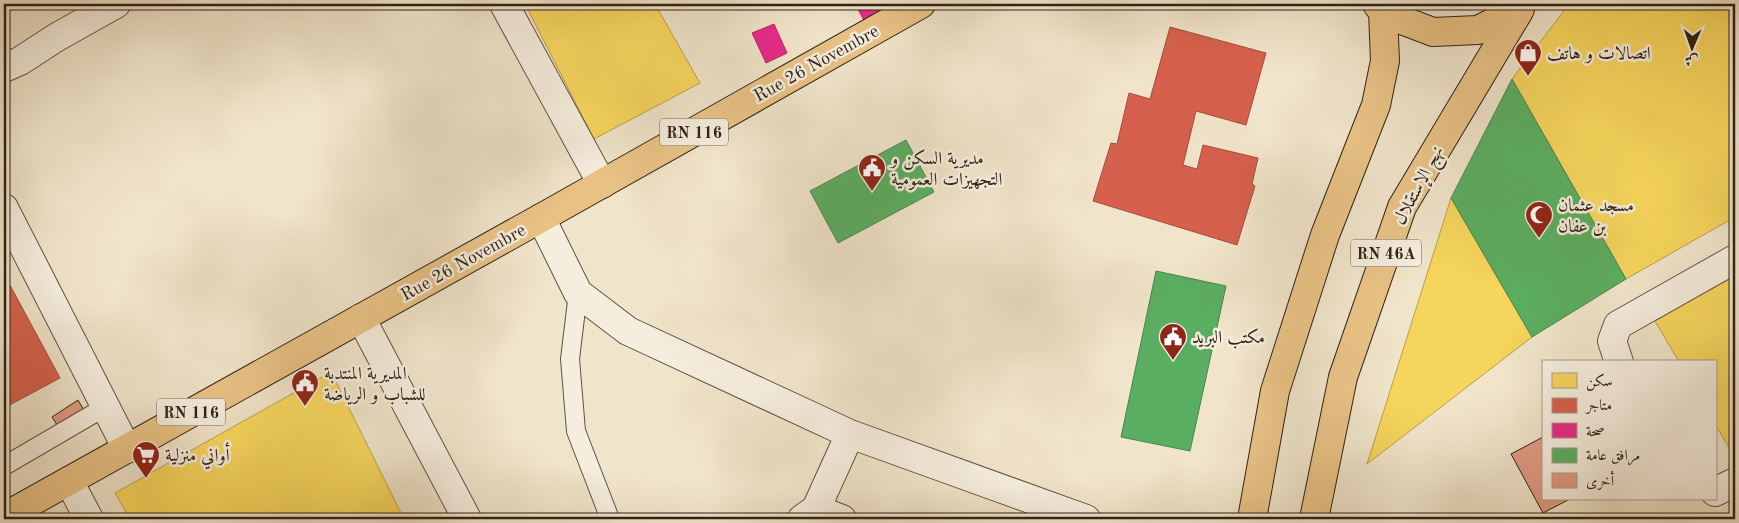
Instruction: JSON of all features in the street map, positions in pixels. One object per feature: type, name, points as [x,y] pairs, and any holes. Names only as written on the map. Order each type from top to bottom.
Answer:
[{"type":"main road","name":"Rue 26 Novembre","points":[[4,518],[921,4]]},
{"type":"main road","points":[[1380,8],[1433,32],[1478,30],[1522,7]]},
{"type":"main road","name":"نهج الإستقلال","points":[[1314,519],[1343,377],[1402,207],[1522,7]]},
{"type":"main road","name":"RN 46A","points":[[1252,519],[1275,391],[1325,235],[1376,104],[1385,61],[1380,8]]},
{"type":"street","points":[[12,64],[116,4]]},
{"type":"street","points":[[504,4],[602,184]]},
{"type":"street","points":[[6,218],[127,449]]},
{"type":"street","points":[[541,218],[578,293],[628,331],[850,434],[1086,519]]},
{"type":"street","points":[[1618,360],[1612,341],[1618,325],[1735,259]]},
{"type":"street","points":[[370,313],[467,519]]},
{"type":"street","points":[[842,519],[809,514],[850,434]]},
{"type":"street","points":[[69,481],[89,519]]},
{"type":"street","points":[[1716,492],[1735,482]]},
{"type":"lane","points":[[578,293],[570,359],[576,431],[610,519]]},
{"type":"lane","points":[[4,466],[105,407]]},
{"type":"building: سكن","points":[[525,4],[655,4],[700,83],[594,139]]},
{"type":"building: سكن","points":[[1569,4],[1731,4],[1735,11],[1735,217],[1626,279],[1512,79]]},
{"type":"building: سكن","points":[[1451,198],[1532,337],[1367,464]]},
{"type":"building: سكن","points":[[1735,275],[1735,458],[1716,426],[1716,360],[1678,360],[1655,321]]},
{"type":"building: سكن","points":[[331,372],[404,519],[130,519],[115,493]]},
{"type":"building: متاجر","points":[[1170,27],[1266,53],[1246,125],[1196,111],[1183,165],[1197,169],[1203,145],[1258,158],[1252,184],[1255,186],[1237,245],[1093,201],[1111,143],[1117,144],[1129,93],[1150,99]]},
{"type":"building: متاجر","points":[[4,274],[60,378],[4,408]]},
{"type":"building: صحة","points":[[855,4],[876,4],[882,14],[865,22]]},
{"type":"building: صحة","points":[[774,24],[787,53],[766,63],[752,33]]},
{"type":"building: مرافق عامة","name":"مسجد عثمان بن عفان","points":[[1512,79],[1626,279],[1532,337],[1451,198]]},
{"type":"building: مرافق عامة","name":"مديرية السكن و التجهيزات العمومية","points":[[906,140],[934,192],[838,243],[810,191]]},
{"type":"building: مرافق عامة","name":"مكتب البريد","points":[[1156,271],[1226,286],[1190,451],[1121,437]]},
{"type":"building: أخرى","points":[[78,400],[88,417],[63,434],[52,417]]},
{"type":"building: أخرى","points":[[1542,438],[1542,500],[1568,500],[1543,513],[1511,454]]},
{"type":"place","name":"اتصالات و هاتف","points":[[1528,77]]},
{"type":"place","name":"مديرية السكن و التجهيزات العمومية","points":[[872,192]]},
{"type":"place","name":"مسجد عثمان بن عفان","points":[[1539,239]]},
{"type":"place","name":"مكتب البريد","points":[[1173,361]]},
{"type":"place","name":"المديرية المنتدبة للشباب و الرياضة","points":[[305,407]]},
{"type":"place","name":"أواني منزلية","points":[[146,479]]}]
